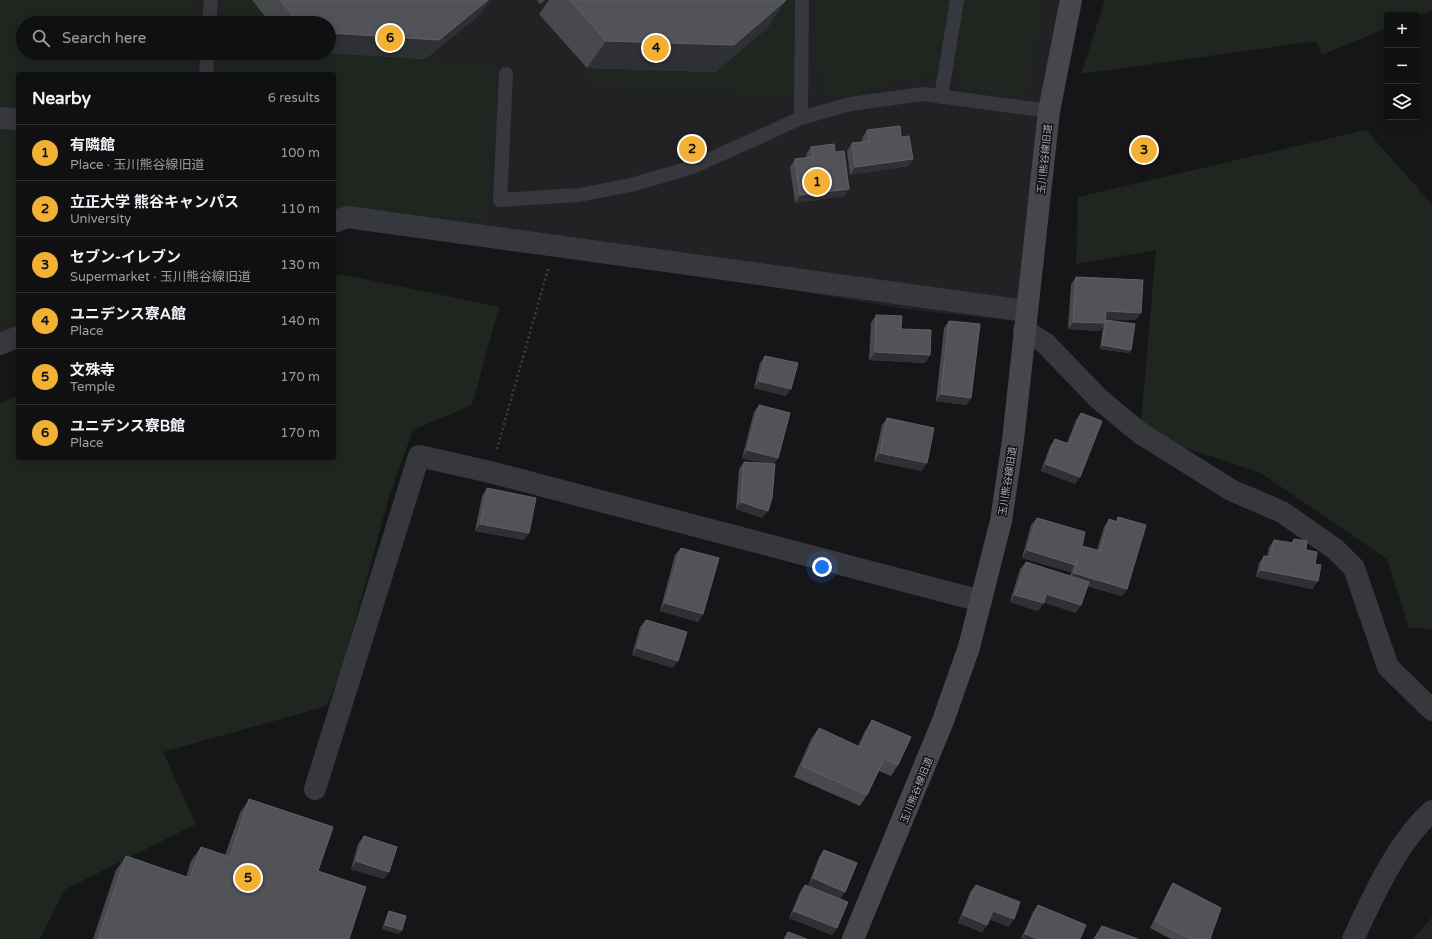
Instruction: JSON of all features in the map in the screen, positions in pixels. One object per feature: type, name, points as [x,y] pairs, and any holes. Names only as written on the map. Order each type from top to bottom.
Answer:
[{"type":"street","name":"玉川熊谷線旧道","points":[[853,939],[943,722],[969,647],[1001,520],[1013,440],[1049,111],[1071,0]]},
{"type":"street","points":[[0,118],[16,119]]},
{"type":"street","points":[[336,221],[347,217],[555,246],[1025,321],[1099,399],[1140,433],[1231,490],[1282,512],[1335,549],[1354,568],[1388,667],[1432,710]]},
{"type":"street","points":[[0,344],[16,338]]},
{"type":"street","points":[[315,789],[419,456],[490,472],[981,601]]},
{"type":"street","points":[[1353,939],[1381,881],[1418,823],[1432,811]]},
{"type":"lane","points":[[209,16],[210,0]]},
{"type":"lane","points":[[801,118],[802,0]]},
{"type":"lane","points":[[941,96],[957,0]]},
{"type":"lane","points":[[206,72],[207,60]]},
{"type":"lane","points":[[506,74],[500,200],[578,195],[631,185],[693,167],[801,118],[850,104],[923,94],[1049,111]]},
{"type":"path","points":[[490,472],[555,246]]},
{"type":"shaded area","points":[[0,0],[1069,0],[1032,323],[905,309],[695,274],[342,223],[336,111],[336,72],[16,72],[16,334],[0,340]]},
{"type":"shaded area","points":[[0,0],[194,0],[193,16],[16,16],[16,60],[191,60],[190,72],[16,72],[16,111],[0,109]]},
{"type":"shaded area","points":[[223,0],[252,0],[265,16],[222,16]]},
{"type":"shaded area","points":[[743,0],[798,0],[798,95],[585,84],[587,68],[715,72]]},
{"type":"shaded area","points":[[816,0],[1043,0],[1026,93],[966,91],[957,71],[940,43],[937,72],[841,96],[822,93],[816,31]]},
{"type":"shaded area","points":[[1105,0],[1432,0],[1432,10],[1420,15],[1420,12],[1384,12],[1384,29],[1322,55],[1316,41],[1081,74]]},
{"type":"shaded area","points":[[336,53],[425,59],[494,67],[488,220],[357,209],[336,217],[336,72],[218,72],[219,60],[336,60]]},
{"type":"shaded area","points":[[0,129],[16,131],[16,320],[0,325]]},
{"type":"shaded area","points":[[1366,130],[1432,204],[1432,629],[1409,628],[1387,559],[1261,473],[1140,433],[1156,250],[1076,264],[1078,197]]},
{"type":"shaded area","points":[[341,274],[499,307],[472,405],[413,430],[389,497],[343,666],[327,706],[163,752],[196,824],[64,890],[40,939],[0,939],[0,403],[16,397],[16,460],[336,460],[336,276]]},
{"type":"shaded area","points":[[1432,917],[1432,939],[1413,939]]},
{"type":"building","points":[[280,0],[488,0],[439,40],[336,33],[336,16],[293,16]]},
{"type":"building","points":[[570,0],[785,1],[734,45],[606,41]]},
{"type":"building","points":[[900,126],[901,137],[909,136],[913,159],[855,167],[852,143],[869,141],[867,130]]},
{"type":"building","points":[[834,144],[835,152],[844,151],[849,189],[800,195],[795,159],[813,157],[811,147]]},
{"type":"building","points":[[1076,277],[1143,280],[1141,313],[1106,311],[1105,323],[1073,322]]},
{"type":"building","points":[[876,315],[902,316],[901,329],[931,330],[930,355],[875,352]]},
{"type":"building","points":[[1106,320],[1135,324],[1131,350],[1102,345]]},
{"type":"building","points":[[949,321],[980,324],[971,398],[941,394]]},
{"type":"building","points":[[765,356],[798,363],[791,389],[759,381]]},
{"type":"building","points":[[759,405],[790,413],[778,458],[747,450]]},
{"type":"building","points":[[1081,413],[1102,421],[1080,477],[1046,464],[1055,439],[1069,444]]},
{"type":"building","points":[[887,418],[934,428],[927,463],[880,453]]},
{"type":"building","points":[[744,462],[775,464],[772,498],[768,511],[741,502]]},
{"type":"building","points":[[487,488],[536,498],[529,533],[480,524]]},
{"type":"building","points":[[1118,517],[1146,525],[1127,589],[1074,573],[1078,559],[1075,565],[1027,550],[1037,518],[1085,532],[1082,546],[1100,551],[1109,519],[1117,522]]},
{"type":"building","points":[[1294,539],[1307,541],[1306,550],[1317,552],[1315,564],[1321,565],[1318,581],[1261,570],[1264,556],[1270,557],[1274,540],[1293,543]]},
{"type":"building","points":[[681,548],[719,558],[703,614],[665,603]]},
{"type":"building","points":[[1026,562],[1089,582],[1081,605],[1046,594],[1044,603],[1015,595]]},
{"type":"building","points":[[646,620],[687,632],[678,661],[637,648]]},
{"type":"building","points":[[872,720],[911,737],[898,765],[884,759],[867,795],[802,766],[819,728],[860,747]]},
{"type":"building","points":[[249,799],[333,827],[318,871],[366,887],[349,939],[98,939],[126,856],[190,878],[201,847],[230,857]]},
{"type":"building","points":[[364,836],[397,847],[389,872],[356,861]]},
{"type":"building","points":[[824,850],[857,863],[845,892],[813,878]]},
{"type":"building","points":[[1173,883],[1221,908],[1210,939],[1191,939],[1155,921]]},
{"type":"building","points":[[805,885],[848,902],[837,928],[794,911]]},
{"type":"building","points":[[976,885],[1020,902],[1014,919],[993,911],[987,925],[963,915]]},
{"type":"building","points":[[1038,905],[1086,925],[1080,939],[1038,939],[1025,934]]},
{"type":"building","points":[[389,911],[406,916],[402,930],[385,925]]},
{"type":"building","points":[[1102,926],[1138,939],[1094,939]]},
{"type":"building","points":[[788,932],[807,939],[785,939]]},
{"type":"place","name":"ユニデンス寮B館","points":[[390,38]]},
{"type":"place","name":"ユニデンス寮A館","points":[[656,48]]},
{"type":"place","name":"立正大学 熊谷キャンパス","points":[[692,149]]},
{"type":"place","name":"セブン-イレブン","points":[[1144,150]]},
{"type":"place","name":"有隣館","points":[[817,182]]},
{"type":"place","name":"文殊寺","points":[[248,878]]}]
